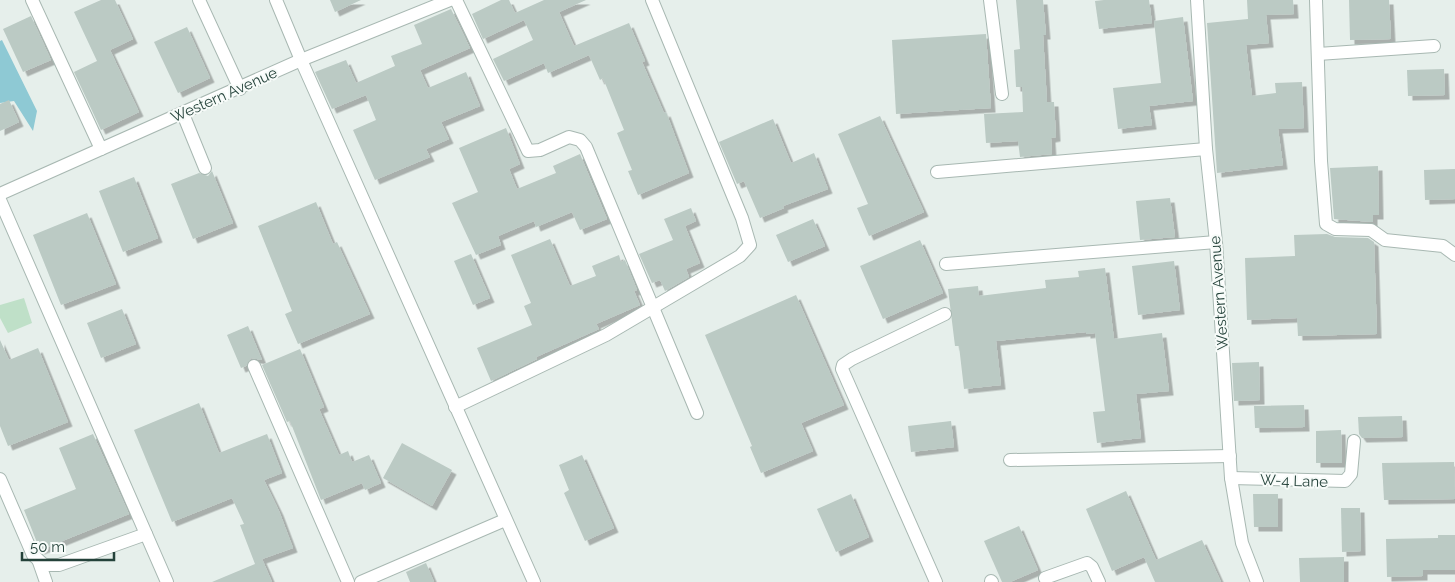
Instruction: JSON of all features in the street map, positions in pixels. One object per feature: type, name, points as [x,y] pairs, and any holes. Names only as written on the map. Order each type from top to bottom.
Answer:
[{"type":"street","points":[[32,0],[101,149]]},
{"type":"street","points":[[199,0],[240,89]]},
{"type":"street","points":[[276,0],[534,582]]},
{"type":"street","name":"Western Avenue","points":[[0,194],[240,89],[301,60],[450,0]]},
{"type":"street","points":[[456,0],[528,151],[540,150],[569,137],[580,140],[586,147],[697,413]]},
{"type":"street","points":[[455,407],[580,348],[653,309],[740,256],[750,245],[742,218],[652,0]]},
{"type":"street","points":[[990,0],[1002,94]]},
{"type":"street","name":"Western Avenue","points":[[1197,0],[1206,149],[1216,242],[1230,478],[1237,524],[1247,561],[1257,582]]},
{"type":"street","points":[[1316,0],[1326,224],[1335,229],[1371,230],[1385,240],[1436,244],[1443,246],[1455,255]]},
{"type":"street","points":[[1318,54],[1434,46]]},
{"type":"street","points":[[183,114],[205,168]]},
{"type":"street","points":[[937,172],[1206,149]]},
{"type":"street","points":[[0,200],[167,582]]},
{"type":"street","points":[[946,264],[1216,242]]},
{"type":"street","points":[[936,582],[842,369],[843,365],[852,359],[945,314]]},
{"type":"street","points":[[254,366],[348,582]]},
{"type":"street","name":"W-4 Lane","points":[[1230,478],[1345,481],[1351,474],[1354,441]]},
{"type":"street","points":[[1010,460],[1230,456]]},
{"type":"street","points":[[0,479],[34,555],[39,562],[46,582]]},
{"type":"street","points":[[361,582],[505,520]]},
{"type":"street","points":[[39,562],[50,567],[59,565],[146,534]]},
{"type":"street","points":[[1045,578],[1087,563],[1092,567],[1099,582]]},
{"type":"green space","points":[[24,298],[32,323],[8,333],[0,318],[0,305]]},
{"type":"water","points":[[2,40],[37,111],[33,131],[14,101],[0,103],[0,41]]},
{"type":"building","points":[[101,0],[115,0],[133,39],[110,50],[139,112],[101,130],[74,72],[97,61],[74,12]]},
{"type":"building","points":[[330,0],[361,0],[335,12]]},
{"type":"building","points":[[501,0],[509,0],[515,13],[544,0],[586,0],[559,12],[574,46],[629,23],[645,61],[642,62],[664,113],[666,112],[689,173],[638,195],[628,171],[632,170],[617,133],[624,130],[603,78],[600,80],[589,55],[548,73],[544,63],[504,81],[493,59],[533,40],[524,20],[483,39],[472,14]]},
{"type":"building","points":[[1016,0],[1043,0],[1046,35],[1043,35],[1047,102],[1054,102],[1056,137],[1051,138],[1052,154],[1020,157],[1018,141],[986,143],[984,114],[1023,112],[1022,87],[1016,87],[1014,50],[1020,49]]},
{"type":"building","points":[[1149,0],[1152,23],[1099,29],[1095,1]]},
{"type":"building","points":[[1247,0],[1293,0],[1294,14],[1266,15],[1269,43],[1246,45],[1252,96],[1276,93],[1275,83],[1302,82],[1304,128],[1278,129],[1283,165],[1217,173],[1207,23],[1248,19]]},
{"type":"building","points":[[1349,0],[1389,0],[1391,39],[1350,40]]},
{"type":"building","points":[[451,9],[470,48],[420,70],[428,88],[466,72],[480,106],[441,122],[449,139],[426,149],[430,157],[375,180],[353,130],[376,120],[366,95],[332,109],[315,72],[346,60],[356,83],[395,66],[391,56],[422,44],[414,25]]},
{"type":"building","points":[[31,16],[51,60],[23,72],[3,29]]},
{"type":"building","points":[[1183,17],[1193,101],[1149,106],[1152,125],[1118,129],[1113,88],[1161,83],[1154,21]]},
{"type":"building","points":[[187,27],[210,78],[178,93],[154,42]]},
{"type":"building","points":[[986,34],[991,108],[896,114],[892,40]]},
{"type":"building","points":[[1444,69],[1445,95],[1408,96],[1407,70]]},
{"type":"building","points":[[9,100],[19,122],[0,131],[0,104]]},
{"type":"building","points":[[880,116],[924,212],[869,236],[857,208],[868,204],[838,134]]},
{"type":"building","points":[[773,119],[791,163],[814,153],[828,189],[783,206],[784,208],[760,218],[744,181],[737,184],[719,142]]},
{"type":"building","points":[[506,128],[520,164],[509,169],[517,189],[556,173],[553,166],[580,154],[607,219],[580,230],[572,212],[536,227],[534,221],[498,236],[501,245],[476,255],[452,203],[478,192],[459,148]]},
{"type":"building","points":[[1378,166],[1379,215],[1373,215],[1373,222],[1334,219],[1330,168]]},
{"type":"building","points":[[1455,169],[1455,199],[1425,200],[1424,170]]},
{"type":"building","points":[[212,171],[233,223],[193,239],[171,184],[199,173],[208,176]]},
{"type":"building","points":[[134,177],[158,238],[123,252],[99,191]]},
{"type":"building","points":[[1170,198],[1175,237],[1140,240],[1136,201]]},
{"type":"building","points":[[316,202],[333,244],[337,242],[370,314],[298,344],[285,314],[292,311],[258,226]]},
{"type":"building","points":[[691,208],[696,221],[685,226],[700,263],[686,269],[689,277],[665,291],[660,280],[652,283],[639,254],[673,240],[664,219]]},
{"type":"building","points":[[87,213],[116,284],[61,305],[33,235]]},
{"type":"building","points":[[813,219],[825,246],[788,262],[776,235]]},
{"type":"building","points":[[1327,234],[1335,237],[1368,238],[1374,242],[1377,334],[1298,336],[1297,318],[1247,320],[1245,258],[1295,256],[1294,235]]},
{"type":"building","points":[[550,239],[570,286],[596,276],[592,266],[619,255],[621,262],[625,260],[637,290],[634,291],[640,305],[596,324],[599,329],[536,357],[537,359],[491,381],[477,348],[532,325],[524,306],[531,303],[511,255]]},
{"type":"building","points":[[920,240],[943,293],[883,319],[860,266]]},
{"type":"building","points":[[471,254],[490,298],[473,305],[454,261]]},
{"type":"building","points":[[1174,261],[1180,310],[1138,315],[1132,266]]},
{"type":"building","points":[[1105,268],[1114,339],[1162,333],[1169,391],[1136,394],[1141,438],[1097,443],[1093,412],[1105,411],[1095,333],[1086,334],[1086,332],[996,341],[1001,385],[964,389],[959,346],[955,346],[948,289],[978,286],[979,296],[1046,288],[1045,280],[1079,277],[1078,271]]},
{"type":"building","points":[[796,295],[844,405],[801,423],[813,451],[761,473],[750,447],[752,446],[705,335]]},
{"type":"building","points":[[122,309],[136,344],[101,358],[87,323]]},
{"type":"building","points":[[248,326],[262,360],[251,358],[246,366],[241,368],[227,335]]},
{"type":"building","points":[[0,340],[9,360],[38,348],[68,422],[8,446],[0,426]]},
{"type":"building","points":[[300,349],[324,407],[319,409],[339,455],[348,451],[352,462],[369,455],[381,483],[365,490],[362,483],[321,500],[290,421],[287,422],[262,365]]},
{"type":"building","points":[[1259,362],[1260,400],[1234,401],[1232,363]]},
{"type":"building","points":[[199,403],[219,453],[267,434],[282,473],[264,480],[279,511],[293,548],[262,559],[272,582],[212,582],[255,564],[240,525],[244,524],[232,498],[172,522],[134,430]]},
{"type":"building","points":[[1304,405],[1305,427],[1255,428],[1254,406]]},
{"type":"building","points":[[1402,416],[1403,437],[1362,438],[1359,434],[1358,417]]},
{"type":"building","points":[[951,421],[954,447],[911,452],[908,426]]},
{"type":"building","points":[[1341,430],[1342,463],[1316,463],[1316,431]]},
{"type":"building","points":[[93,434],[129,514],[40,550],[24,510],[76,489],[59,448]]},
{"type":"building","points":[[402,443],[452,470],[432,506],[383,478]]},
{"type":"building","points":[[582,455],[614,528],[585,541],[564,493],[569,490],[559,465]]},
{"type":"building","points":[[1454,462],[1455,499],[1384,500],[1382,463]]},
{"type":"building","points":[[1126,491],[1156,560],[1202,540],[1221,582],[1155,582],[1144,557],[1112,571],[1086,509]]},
{"type":"building","points":[[851,494],[869,537],[836,552],[817,509]]},
{"type":"building","points":[[1253,494],[1278,494],[1278,527],[1254,527]]},
{"type":"building","points":[[1341,508],[1360,508],[1361,551],[1342,552]]},
{"type":"building","points":[[1019,526],[1038,570],[1010,582],[1002,582],[984,541]]},
{"type":"building","points":[[1438,535],[1455,535],[1455,570],[1423,570],[1423,576],[1387,577],[1386,539],[1438,538]]},
{"type":"building","points":[[1344,557],[1344,582],[1300,582],[1299,558]]},
{"type":"building","points":[[426,563],[434,582],[410,582],[406,572]]}]
